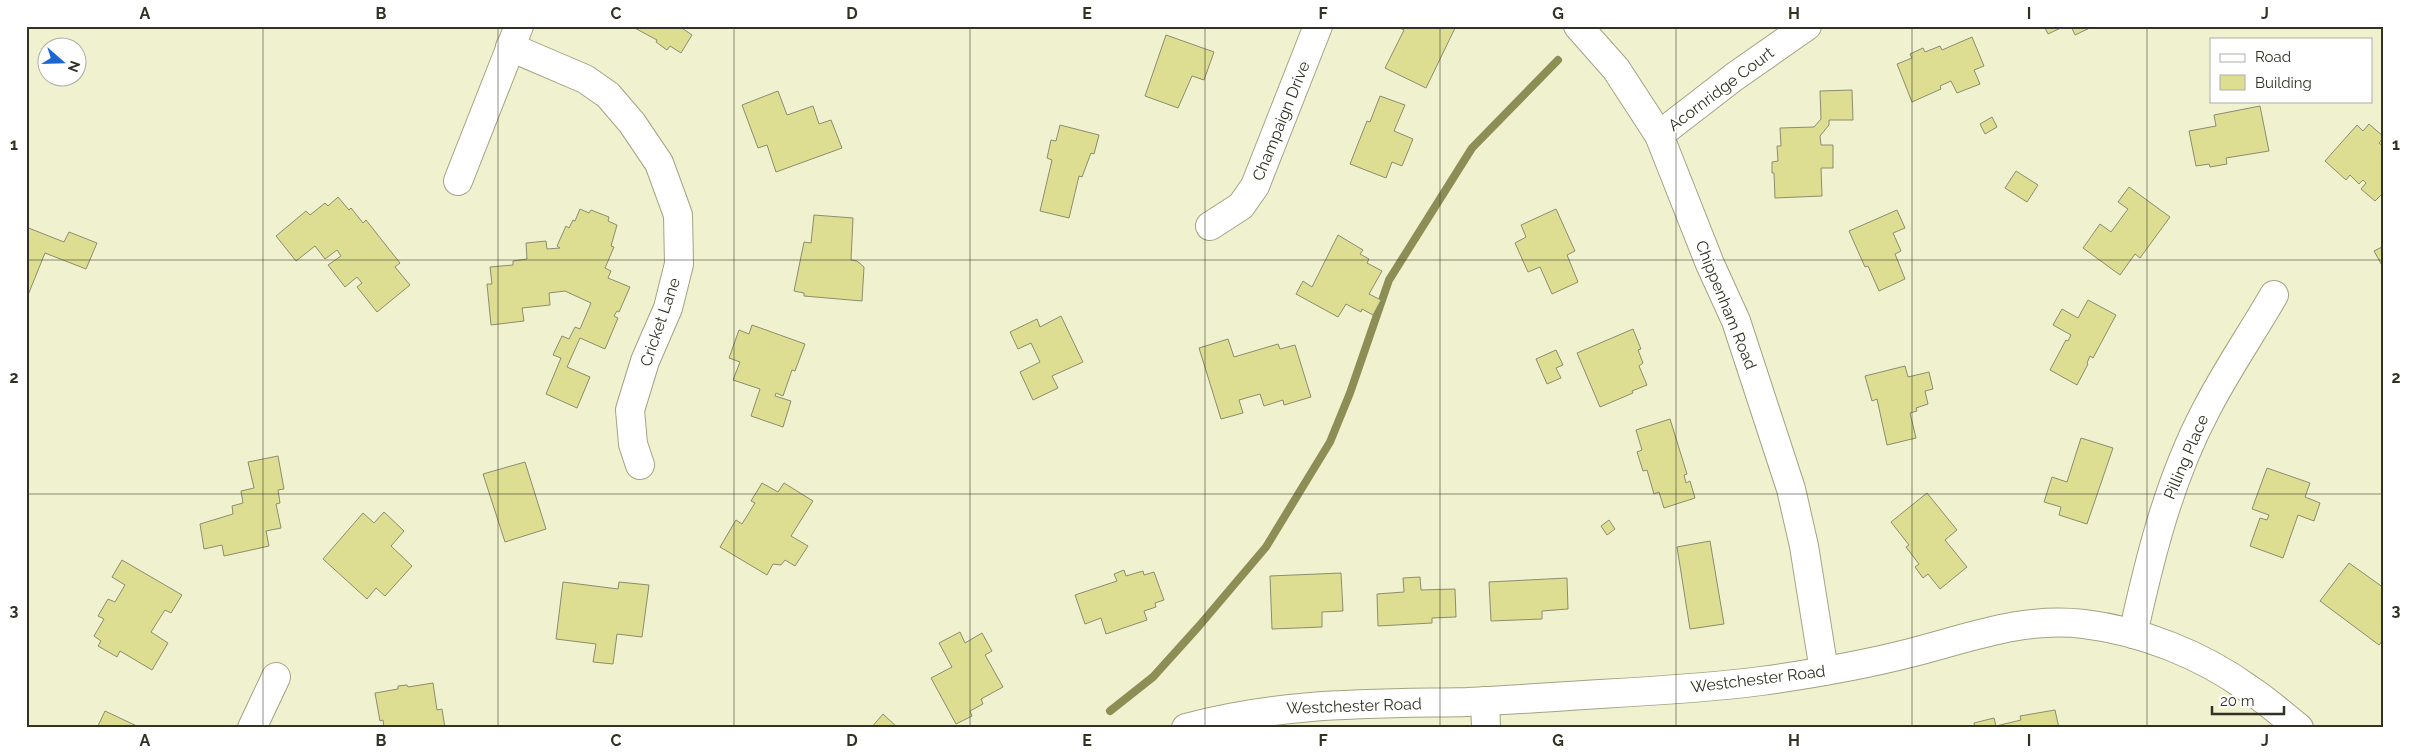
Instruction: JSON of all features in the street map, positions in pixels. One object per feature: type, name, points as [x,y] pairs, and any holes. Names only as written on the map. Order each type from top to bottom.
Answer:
[{"type":"street","name":"Champaign Drive","points":[[1210,226],[1241,206],[1255,186],[1318,26]]},
{"type":"street","name":"Chippenham Road","points":[[1578,26],[1616,69],[1660,135],[1710,264],[1736,321],[1791,489],[1804,546],[1824,671]]},
{"type":"street","name":"Acornridge Court","points":[[1660,135],[1734,77],[1807,26]]},
{"type":"street","points":[[458,181],[515,37]]},
{"type":"street","name":"Cricket Lane","points":[[515,37],[608,94],[632,123],[659,163],[678,215],[679,264],[668,308],[645,361],[630,410],[633,444],[640,465]]},
{"type":"street","name":"Pilling Place","points":[[2133,634],[2163,514],[2181,465],[2206,410],[2274,295]]},
{"type":"street","name":"Westchester Road","points":[[1186,728],[1225,717],[1303,706],[1486,701],[1663,690],[1759,681],[1824,671],[1912,652],[2017,624],[2059,622],[2086,624],[2133,634],[2168,646],[2209,664],[2249,688],[2299,728]]},
{"type":"street","points":[[252,728],[276,677]]},
{"type":"street","points":[[1486,701],[1486,728]]},
{"type":"building","points":[[631,26],[679,26],[692,35],[681,53],[670,46],[667,50],[656,42],[657,40]]},
{"type":"building","points":[[1396,26],[1456,26],[1426,88],[1385,68],[1404,30]]},
{"type":"building","points":[[2044,26],[2065,26],[2048,34]]},
{"type":"building","points":[[2071,26],[2094,26],[2075,35]]},
{"type":"building","points":[[1166,35],[1214,52],[1204,80],[1192,76],[1178,108],[1145,96]]},
{"type":"building","points":[[1972,37],[1984,66],[1974,70],[1980,84],[1957,93],[1951,81],[1940,86],[1941,89],[1912,102],[1897,64],[1912,58],[1910,54],[1923,48],[1925,52],[1940,46],[1942,50]]},
{"type":"building","points":[[1852,90],[1853,120],[1829,120],[1829,125],[1820,136],[1821,145],[1833,145],[1833,168],[1821,168],[1822,196],[1775,198],[1772,162],[1778,161],[1777,146],[1781,146],[1780,128],[1814,127],[1821,119],[1820,91]]},
{"type":"building","points":[[778,91],[787,115],[813,106],[819,124],[831,120],[842,148],[776,172],[767,145],[758,148],[742,105]]},
{"type":"building","points":[[1380,96],[1405,105],[1394,131],[1413,139],[1402,166],[1392,162],[1386,178],[1350,164],[1367,121],[1370,122]]},
{"type":"building","points":[[2260,106],[2269,151],[2226,158],[2227,164],[2210,167],[2209,164],[2196,166],[2189,131],[2216,126],[2214,115]]},
{"type":"building","points":[[1992,117],[1997,127],[1985,134],[1980,124]]},
{"type":"building","points":[[2369,124],[2384,137],[2379,143],[2384,147],[2384,192],[2375,201],[2361,189],[2366,183],[2363,180],[2359,184],[2350,175],[2346,180],[2325,161],[2357,125],[2363,131]]},
{"type":"building","points":[[1060,125],[1099,135],[1094,154],[1091,153],[1082,177],[1079,176],[1069,218],[1040,211],[1052,160],[1047,158],[1051,140],[1056,141]]},
{"type":"building","points":[[2016,171],[2038,185],[2027,202],[2005,188]]},
{"type":"building","points":[[2129,187],[2170,217],[2140,258],[2135,254],[2120,275],[2083,248],[2100,224],[2111,232],[2128,209],[2118,202]]},
{"type":"building","points":[[338,197],[349,210],[351,208],[363,223],[366,220],[400,263],[395,267],[410,285],[377,312],[357,287],[362,283],[357,277],[345,287],[328,265],[341,256],[337,250],[325,259],[315,246],[296,261],[276,236],[306,211],[310,215],[325,203],[328,206]]},
{"type":"building","points":[[580,209],[589,213],[591,210],[609,217],[608,221],[617,225],[611,246],[614,247],[605,268],[611,271],[608,278],[630,287],[619,312],[617,311],[614,316],[618,318],[605,349],[580,338],[567,367],[590,377],[577,408],[546,394],[561,358],[553,355],[562,336],[569,339],[575,327],[580,329],[591,303],[565,291],[549,293],[550,305],[522,308],[524,321],[491,325],[487,284],[492,284],[490,267],[513,265],[513,261],[527,259],[526,243],[546,241],[547,249],[560,248],[557,246],[566,226],[569,228],[573,220],[575,221]]},
{"type":"building","points":[[1556,209],[1575,251],[1567,255],[1578,282],[1552,294],[1540,267],[1528,272],[1515,243],[1526,237],[1521,225]]},
{"type":"building","points":[[1897,210],[1905,228],[1893,233],[1901,251],[1895,254],[1905,279],[1879,291],[1868,266],[1865,267],[1849,231]]},
{"type":"building","points":[[814,215],[853,218],[851,260],[857,261],[864,267],[862,301],[804,296],[804,293],[794,291],[804,242],[811,243]]},
{"type":"building","points":[[26,227],[64,242],[69,232],[97,243],[86,269],[45,253],[26,300]]},
{"type":"building","points":[[1338,235],[1363,250],[1360,254],[1369,259],[1367,263],[1382,271],[1369,294],[1381,300],[1373,315],[1362,309],[1361,312],[1346,304],[1338,317],[1296,294],[1303,281],[1312,287]]},
{"type":"building","points":[[2384,246],[2384,269],[2374,251]]},
{"type":"building","points":[[2088,300],[2116,315],[2093,358],[2090,356],[2077,385],[2050,370],[2066,340],[2068,341],[2071,335],[2053,325],[2062,309],[2078,318]]},
{"type":"building","points":[[1061,316],[1083,362],[1052,376],[1058,388],[1033,400],[1020,372],[1040,362],[1031,343],[1018,349],[1010,332],[1037,319],[1040,327]]},
{"type":"building","points":[[752,325],[805,344],[795,371],[792,370],[783,396],[776,393],[775,396],[791,401],[783,427],[751,416],[760,389],[733,380],[740,362],[729,358],[739,330],[749,334]]},
{"type":"building","points":[[1633,329],[1641,349],[1638,350],[1643,363],[1639,366],[1647,385],[1600,407],[1577,353]]},
{"type":"building","points":[[1228,339],[1234,357],[1278,344],[1280,349],[1295,345],[1311,397],[1284,405],[1283,400],[1264,406],[1260,394],[1239,400],[1243,413],[1221,419],[1199,348]]},
{"type":"building","points":[[1556,350],[1563,365],[1556,368],[1561,378],[1547,384],[1536,359]]},
{"type":"building","points":[[1905,366],[1908,377],[1929,372],[1933,389],[1925,391],[1928,404],[1916,408],[1917,411],[1910,413],[1916,438],[1887,445],[1877,399],[1872,401],[1865,376]]},
{"type":"building","points":[[1670,419],[1687,474],[1684,475],[1686,483],[1690,481],[1695,498],[1664,508],[1659,492],[1654,494],[1647,470],[1643,471],[1637,452],[1642,450],[1636,430]]},
{"type":"building","points":[[2081,438],[2113,448],[2087,524],[2059,515],[2061,507],[2044,502],[2052,477],[2067,482]]},
{"type":"building","points":[[278,456],[284,489],[278,490],[280,503],[276,504],[281,528],[266,531],[269,546],[224,556],[222,545],[204,549],[200,524],[233,514],[232,506],[243,503],[241,491],[254,488],[248,462]]},
{"type":"building","points":[[525,462],[546,529],[505,542],[483,474]]},
{"type":"building","points":[[2267,468],[2310,483],[2305,497],[2320,503],[2314,521],[2298,515],[2283,558],[2250,546],[2260,518],[2267,520],[2269,515],[2252,509]]},
{"type":"building","points":[[762,483],[778,492],[784,483],[813,501],[791,536],[808,546],[795,566],[785,560],[781,565],[773,564],[767,575],[720,547],[736,520],[742,524],[755,503],[751,501]]},
{"type":"building","points":[[1927,493],[1957,530],[1945,540],[1967,567],[1940,589],[1928,574],[1923,578],[1915,567],[1919,564],[1906,547],[1909,545],[1891,522]]},
{"type":"building","points":[[384,512],[404,531],[391,546],[412,566],[385,596],[376,588],[367,599],[323,559],[363,513],[374,523]]},
{"type":"building","points":[[1609,520],[1615,529],[1607,535],[1601,526]]},
{"type":"building","points":[[1710,541],[1724,624],[1690,629],[1677,547]]},
{"type":"building","points":[[122,560],[182,595],[171,613],[165,610],[151,632],[168,643],[152,670],[120,651],[117,657],[98,646],[101,641],[94,636],[104,619],[98,616],[108,599],[115,602],[125,585],[112,577]]},
{"type":"building","points":[[2349,563],[2384,588],[2384,597],[2381,600],[2384,602],[2384,639],[2379,645],[2320,601]]},
{"type":"building","points":[[1124,570],[1126,576],[1143,571],[1144,575],[1154,572],[1164,600],[1155,603],[1156,607],[1144,611],[1147,620],[1106,634],[1101,618],[1085,624],[1075,595],[1117,581],[1114,574]]},
{"type":"building","points":[[1341,573],[1343,611],[1322,612],[1322,627],[1272,629],[1270,576]]},
{"type":"building","points":[[1420,577],[1421,590],[1455,589],[1456,617],[1432,618],[1432,623],[1378,626],[1377,594],[1404,592],[1403,578]]},
{"type":"building","points":[[1567,578],[1568,609],[1542,611],[1542,619],[1491,621],[1489,582]]},
{"type":"building","points":[[563,582],[618,589],[619,582],[649,585],[642,637],[617,634],[613,664],[593,662],[596,644],[556,639]]},
{"type":"building","points":[[960,632],[965,643],[982,633],[992,651],[985,655],[1003,687],[981,699],[983,704],[970,711],[972,716],[956,724],[931,678],[952,667],[939,643]]},
{"type":"building","points":[[433,683],[437,710],[442,709],[445,728],[384,728],[383,720],[380,721],[375,693],[398,689],[398,686],[407,685],[408,687]]},
{"type":"building","points":[[2055,710],[2059,728],[1975,728],[1974,723],[1994,718],[1996,726],[2021,720],[2020,716]]},
{"type":"building","points":[[105,711],[141,728],[97,728]]},
{"type":"building","points":[[883,714],[898,728],[871,728]]},
{"type":"waterway","points":[[1110,711],[1153,677],[1266,547],[1330,442],[1350,393],[1389,280],[1472,148],[1558,60]]}]
